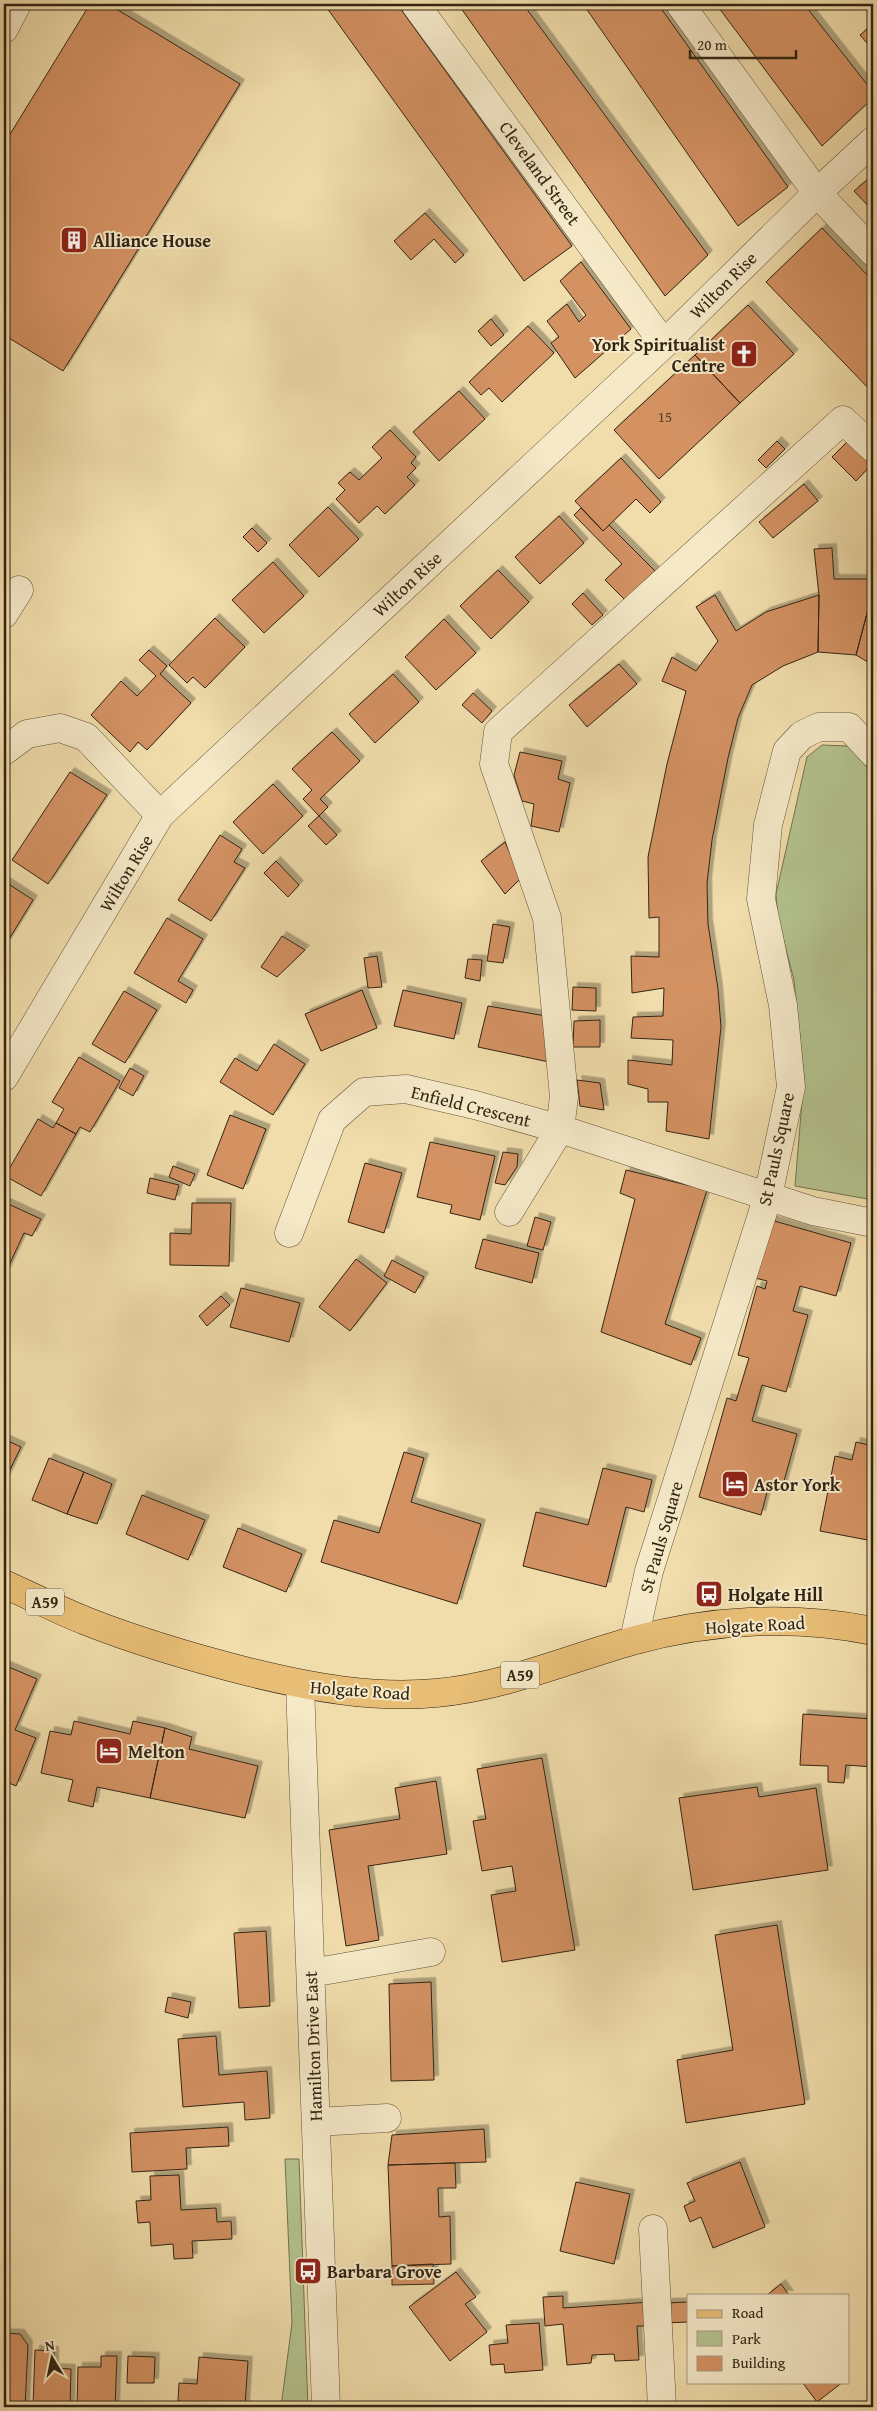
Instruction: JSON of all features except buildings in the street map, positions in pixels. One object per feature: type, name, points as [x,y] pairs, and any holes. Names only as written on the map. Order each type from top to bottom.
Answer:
[{"type":"main road","name":"Holgate Road","points":[[4,1584],[86,1621],[192,1658],[300,1685],[388,1695],[438,1693],[488,1685],[634,1640],[684,1630],[746,1622],[801,1620],[873,1631]]},
{"type":"street","points":[[4,29],[17,4]]},
{"type":"street","name":"Cleveland Street","points":[[416,4],[664,344]]},
{"type":"street","points":[[680,4],[817,193],[873,252]]},
{"type":"street","name":"Wilton Rise","points":[[4,1077],[160,815],[664,344],[817,193],[873,142]]},
{"type":"street","points":[[509,1212],[560,1130],[564,1097],[547,918],[494,764],[498,732],[843,420],[873,448]]},
{"type":"street","points":[[4,614],[19,590]]},
{"type":"street","name":"St Pauls Square","points":[[634,1640],[649,1571],[768,1196],[791,1087],[783,1005],[761,899],[768,825],[787,751],[802,735],[820,727],[849,727],[873,753]]},
{"type":"street","points":[[4,752],[28,734],[60,728],[86,737],[160,815]]},
{"type":"street","name":"Enfield Crescent","points":[[290,1233],[332,1120],[364,1092],[406,1089],[475,1105],[560,1130],[813,1211],[873,1223]]},
{"type":"street","name":"Hamilton Drive East","points":[[300,1685],[326,2407]]},
{"type":"street","points":[[311,1973],[431,1952]]},
{"type":"street","points":[[316,2122],[387,2118]]},
{"type":"street","points":[[653,2229],[662,2407]]},
{"type":"green space","points":[[822,745],[848,746],[873,774],[873,1200],[795,1186],[804,1077],[794,980],[778,919],[776,894],[807,757]]},
{"type":"green space","points":[[285,2159],[299,2159],[308,2407],[281,2407],[292,2323]]},
{"type":"place","name":"Alliance House","points":[[74,240]]},
{"type":"place","name":"York Spiritualist Centre","points":[[744,354]]},
{"type":"place","name":"Astor York","points":[[735,1484]]},
{"type":"place","name":"Holgate Hill","points":[[709,1594]]},
{"type":"place","name":"Melton","points":[[109,1751]]},
{"type":"place","name":"Barbara Grove","points":[[308,2271]]}]
